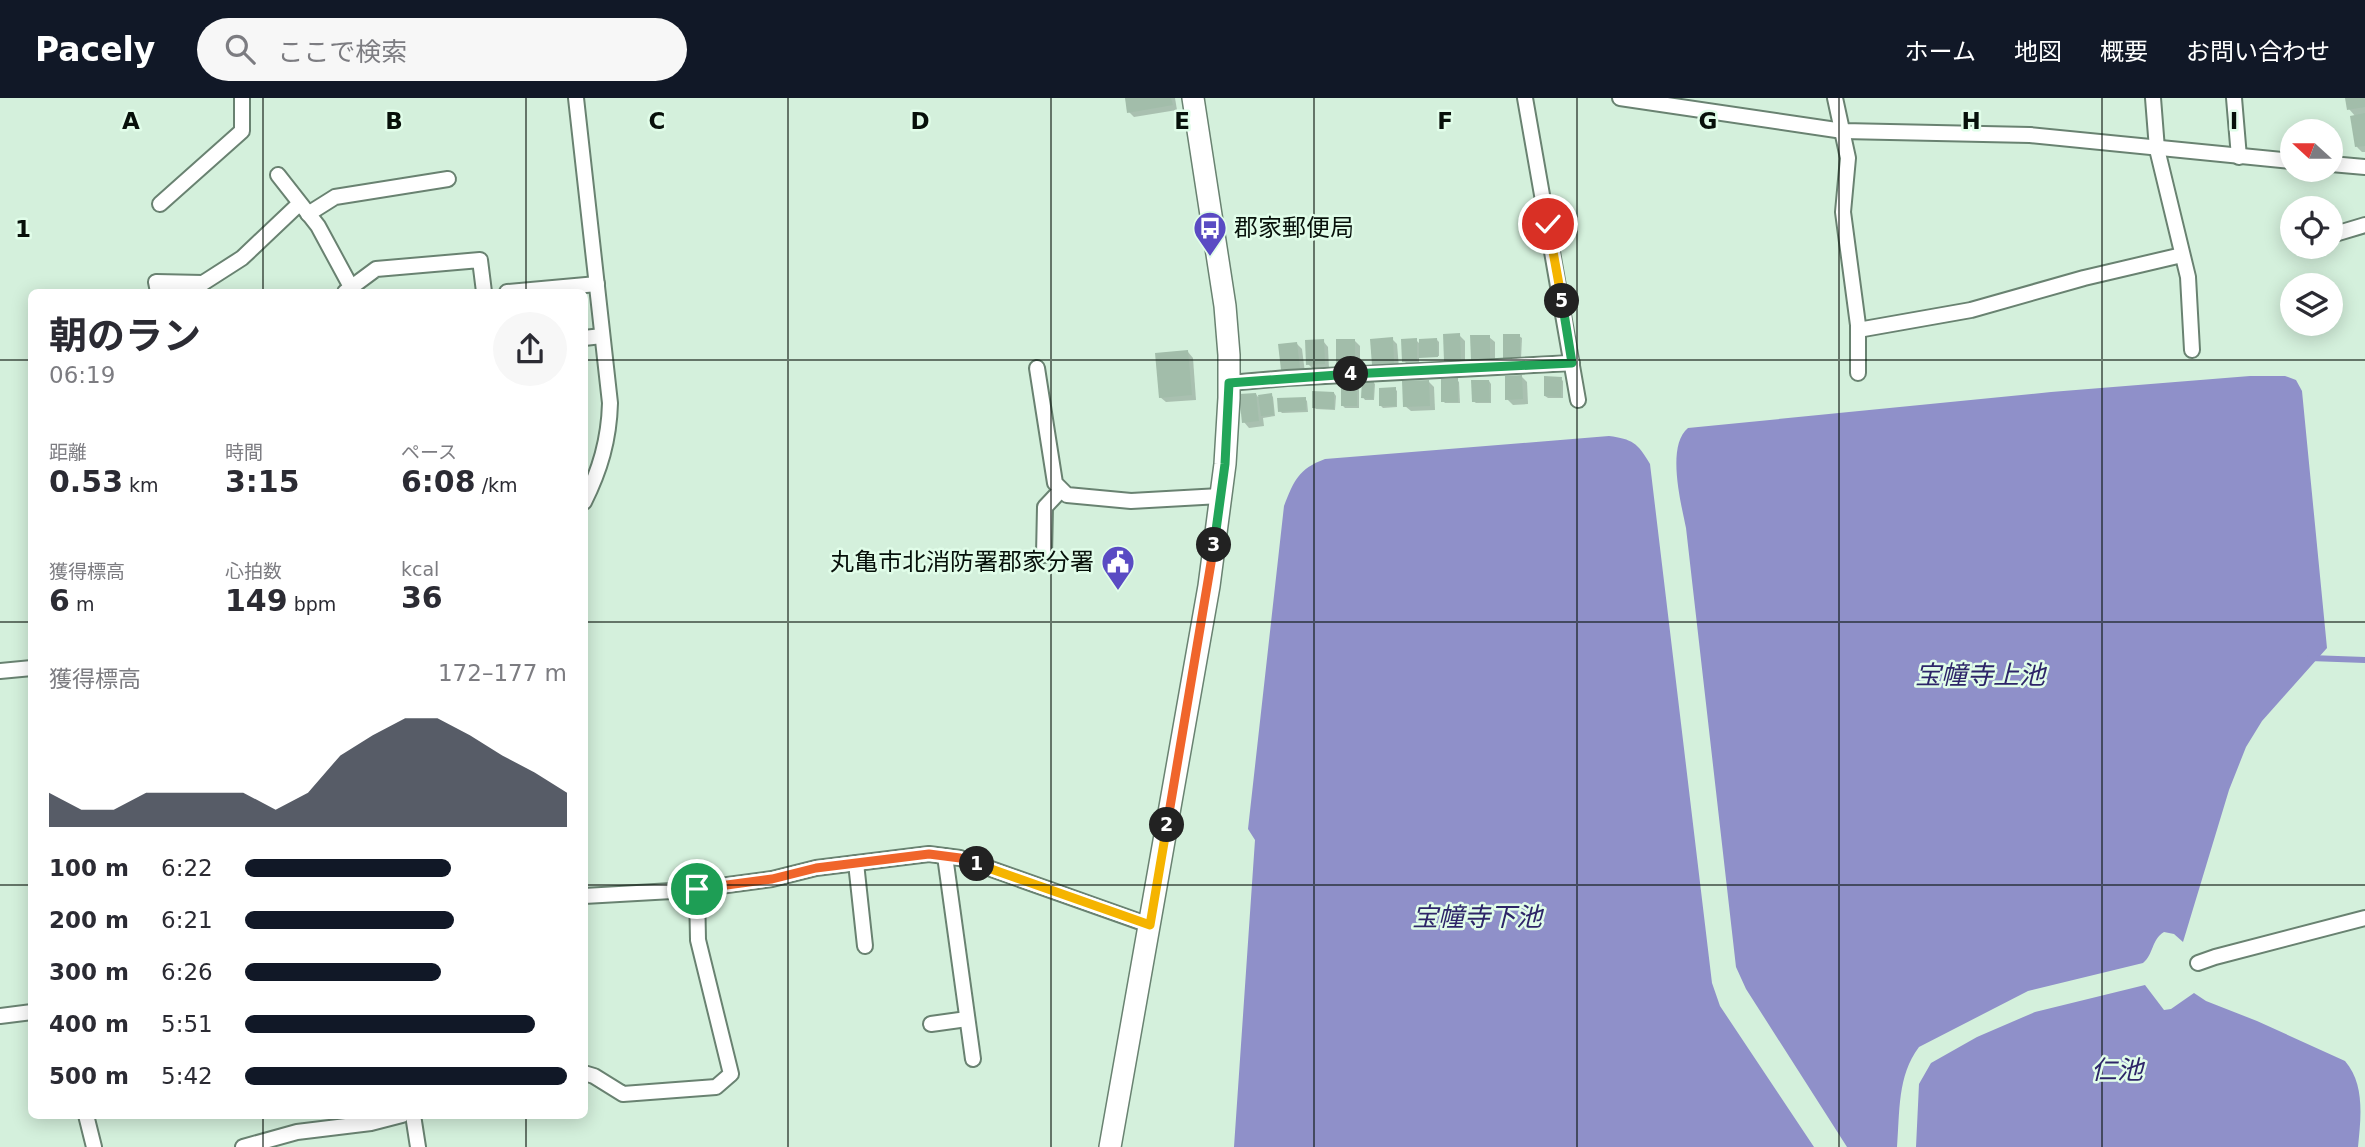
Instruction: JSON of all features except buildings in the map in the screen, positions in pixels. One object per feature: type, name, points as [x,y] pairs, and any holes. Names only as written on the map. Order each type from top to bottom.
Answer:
[{"type":"street","points":[[160,204],[242,131],[242,98]]},
{"type":"street","points":[[576,98],[610,403],[610,424],[598,474],[588,494]]},
{"type":"street","points":[[1110,1147],[1209,586],[1220,496],[1229,383],[1224,306],[1193,98]]},
{"type":"street","points":[[1525,98],[1578,400]]},
{"type":"street","points":[[1620,98],[1843,131],[2030,135],[2280,160]]},
{"type":"street","points":[[1835,98],[1848,158],[1843,212],[1858,330],[1858,373]]},
{"type":"street","points":[[2153,98],[2157,149],[2188,276],[2192,351]]},
{"type":"street","points":[[2234,98],[2239,157]]},
{"type":"street","points":[[2343,165],[2365,167]]},
{"type":"street","points":[[278,176],[318,226],[348,289]]},
{"type":"street","points":[[157,289],[156,282],[203,283],[242,258],[303,209],[335,197],[448,179]]},
{"type":"street","points":[[2343,232],[2365,225]]},
{"type":"street","points":[[1858,330],[1970,310],[2084,278],[2182,255]]},
{"type":"street","points":[[349,289],[376,269],[480,260],[484,289]]},
{"type":"street","points":[[541,289],[597,284]]},
{"type":"street","points":[[588,337],[602,335]]},
{"type":"street","points":[[1229,383],[1287,377],[1572,363]]},
{"type":"street","points":[[1037,368],[1055,483],[1067,495],[1131,501],[1220,496]]},
{"type":"street","points":[[1044,555],[1045,507],[1061,490]]},
{"type":"street","points":[[0,671],[28,668]]},
{"type":"street","points":[[588,896],[697,889],[772,879],[816,868],[929,854],[960,858],[1150,925]]},
{"type":"street","points":[[945,856],[973,1059]]},
{"type":"street","points":[[856,863],[865,946]]},
{"type":"street","points":[[588,1074],[623,1094],[716,1087],[731,1074],[698,940],[697,889]]},
{"type":"street","points":[[2198,963],[2365,918]]},
{"type":"street","points":[[0,1016],[28,1012]]},
{"type":"street","points":[[931,1024],[967,1019]]},
{"type":"street","points":[[87,1119],[94,1147]]},
{"type":"street","points":[[243,1147],[297,1132],[386,1119]]},
{"type":"street","points":[[414,1119],[418,1147]]},
{"type":"water","name":"宝幢寺上池","points":[[2250,376],[2285,376],[2296,380],[2302,391],[2327,648],[2262,721],[2246,747],[2229,790],[2183,942],[2174,934],[2164,932],[2143,963],[2028,991],[1919,1047],[1903,1082],[1897,1147],[1847,1147],[1746,989],[1736,967],[1686,528],[1677,475],[1676,461],[1681,436],[1688,428],[2051,392]]},
{"type":"water","name":"宝幢寺下池","points":[[1609,436],[1634,443],[1650,464],[1712,983],[1720,1006],[1814,1147],[1234,1147],[1255,840],[1248,829],[1284,506],[1294,483],[1309,467],[1325,459]]},
{"type":"water","name":"仁池","points":[[2145,985],[2164,1010],[2171,1009],[2194,993],[2206,1001],[2345,1061],[2359,1090],[2358,1147],[1916,1147],[1919,1084],[1931,1063],[1977,1037],[2035,1012]]},
{"type":"waterway","points":[[2310,658],[2365,660]]},
{"type":"place","name":"郡家郵便局","points":[[1210,258]]},
{"type":"place","name":"丸亀市北消防署郡家分署","points":[[1118,592]]},
{"type":"route","points":[[697,889],[772,879],[816,868],[929,854],[960,858],[1150,925],[1209,586],[1225,464],[1229,383],[1287,377],[1572,363],[1548,224]]}]
